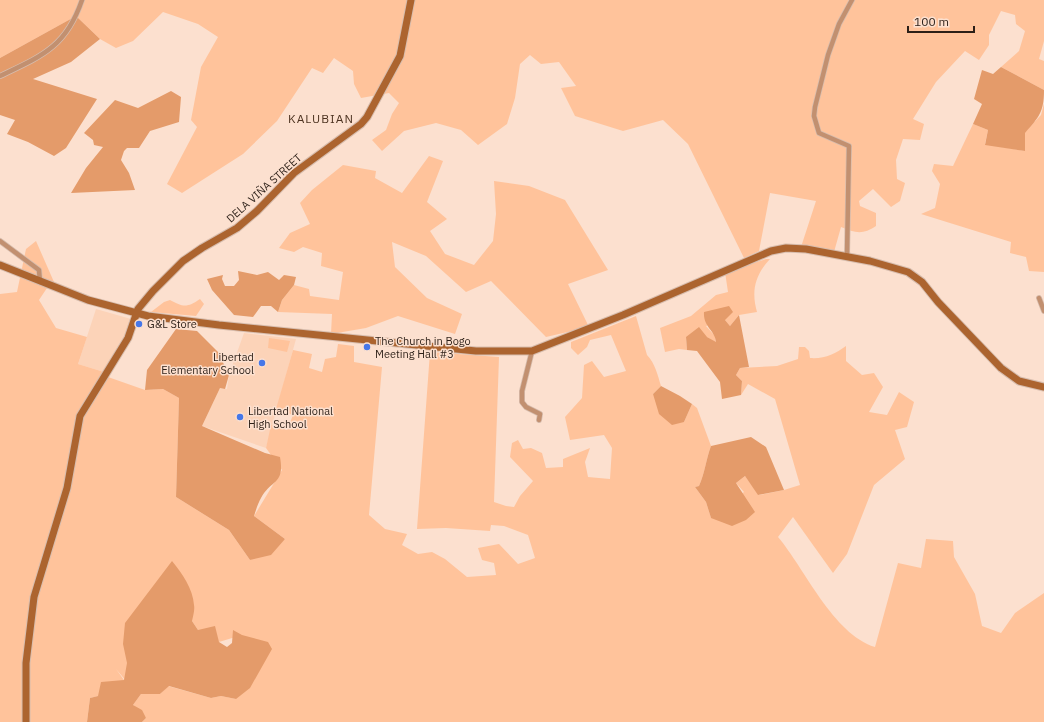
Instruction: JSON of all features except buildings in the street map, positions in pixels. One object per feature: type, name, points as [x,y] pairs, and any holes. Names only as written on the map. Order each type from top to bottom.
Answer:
[{"type":"street","points":[[0,76],[33,60],[54,46],[68,31],[82,0]]},
{"type":"street","name":"DELA VIÑA STREET","points":[[26,722],[26,663],[34,597],[67,488],[80,416],[128,338],[138,309],[153,291],[183,261],[237,228],[257,211],[294,173],[361,124],[371,111],[400,56],[410,0]]},
{"type":"street","points":[[848,256],[849,146],[844,142],[819,133],[814,116],[828,55],[839,24],[852,0]]},
{"type":"street","points":[[0,241],[39,270],[40,282]]},
{"type":"street","points":[[0,266],[88,300],[137,313],[190,322],[476,351],[532,351],[770,251],[786,248],[806,249],[848,256],[896,267],[908,272],[922,282],[938,302],[1001,368],[1019,381],[1044,386]]},
{"type":"street","points":[[1039,298],[1044,311]]},
{"type":"street","points":[[532,351],[522,391],[522,402],[526,407],[540,414],[539,420]]},
{"type":"shaded area","points":[[0,0],[1044,0],[1044,41],[1039,59],[1044,61],[1044,90],[1001,67],[1019,51],[1025,31],[1016,24],[1015,15],[1001,11],[989,35],[989,45],[979,60],[965,51],[936,82],[913,119],[924,124],[920,140],[903,139],[896,160],[897,179],[905,183],[900,201],[891,207],[873,189],[859,201],[860,206],[876,213],[876,226],[863,232],[851,231],[841,227],[834,252],[801,247],[816,201],[770,193],[759,251],[744,258],[688,144],[663,120],[623,131],[575,116],[561,88],[576,86],[559,62],[541,64],[530,55],[520,64],[515,98],[507,124],[478,145],[461,130],[436,123],[404,131],[382,151],[372,140],[386,130],[392,114],[399,103],[389,93],[361,98],[354,84],[353,71],[334,58],[323,73],[312,68],[277,121],[243,154],[182,193],[167,184],[197,127],[191,120],[201,67],[218,37],[198,24],[163,12],[133,41],[116,48],[100,39],[76,16],[0,58]]},
{"type":"shaded area","points":[[76,16],[100,39],[71,62],[33,79],[97,99],[66,148],[54,156],[28,142],[7,134],[15,120],[0,115],[0,58]]},
{"type":"shaded area","points":[[1001,67],[1044,90],[1043,104],[1040,114],[1025,133],[1025,151],[985,145],[988,130],[973,124],[982,104],[974,99],[982,70],[993,74]]},
{"type":"shaded area","points":[[171,91],[181,97],[179,122],[150,131],[139,148],[127,148],[124,151],[121,160],[129,173],[135,190],[71,193],[86,168],[103,147],[94,145],[93,140],[84,133],[115,100],[138,108]]},
{"type":"shaded area","points":[[1044,104],[1044,272],[1029,271],[1026,257],[1010,253],[1011,242],[921,214],[935,208],[940,184],[932,171],[934,164],[953,166],[973,124],[988,130],[985,144],[1025,151],[1024,133],[1041,115]]},
{"type":"shaded area","points":[[429,156],[443,161],[427,202],[447,219],[430,231],[445,254],[474,265],[493,241],[496,214],[494,181],[529,186],[565,200],[608,270],[568,284],[589,327],[546,337],[491,281],[466,292],[426,256],[392,242],[395,267],[427,298],[462,314],[455,334],[398,316],[366,328],[331,334],[332,314],[278,312],[282,300],[294,285],[309,289],[310,296],[339,300],[343,272],[321,266],[322,253],[303,247],[294,252],[279,248],[290,233],[310,224],[300,203],[312,190],[343,165],[376,171],[375,178],[402,193]]},
{"type":"shaded area","points":[[36,241],[54,282],[47,288],[39,300],[56,328],[87,337],[78,364],[104,372],[108,377],[145,390],[163,389],[179,398],[176,497],[229,530],[250,560],[285,539],[254,516],[282,470],[266,448],[271,425],[287,430],[293,415],[276,409],[293,350],[312,354],[309,368],[322,372],[325,359],[336,357],[338,344],[354,346],[354,362],[382,367],[369,515],[385,529],[407,534],[402,545],[418,554],[432,552],[445,559],[467,577],[496,575],[494,563],[482,560],[478,548],[499,544],[518,564],[535,558],[528,535],[504,526],[491,525],[490,531],[446,528],[417,529],[430,352],[499,357],[494,502],[514,507],[520,496],[533,481],[510,457],[512,443],[518,440],[523,449],[531,448],[542,453],[546,468],[563,467],[563,459],[590,448],[585,462],[588,477],[610,479],[612,448],[604,435],[570,440],[565,417],[582,398],[584,365],[592,361],[604,377],[626,371],[611,335],[590,340],[587,347],[578,355],[571,348],[571,342],[636,316],[647,355],[654,366],[661,386],[653,394],[684,422],[692,404],[697,408],[711,446],[701,481],[699,486],[695,487],[706,502],[711,518],[744,492],[736,483],[745,476],[759,495],[800,485],[775,399],[748,384],[741,395],[742,381],[736,375],[740,368],[777,366],[798,359],[799,347],[805,347],[809,351],[810,358],[820,358],[830,355],[846,346],[846,361],[862,375],[874,373],[883,387],[869,412],[887,415],[899,392],[914,402],[907,427],[895,430],[905,459],[874,485],[847,554],[833,573],[793,517],[778,537],[833,615],[846,629],[860,640],[875,647],[898,563],[921,568],[926,539],[953,541],[954,557],[975,594],[982,626],[1001,633],[1015,613],[1044,593],[1044,722],[142,722],[146,718],[133,705],[141,694],[160,694],[168,686],[211,698],[221,696],[236,699],[242,635],[219,642],[198,630],[192,621],[127,682],[116,669],[124,680],[98,696],[90,698],[87,722],[0,722],[0,294],[17,292],[26,249]]},
{"type":"shaded area","points":[[770,259],[761,271],[756,284],[754,297],[757,312],[739,315],[730,326],[725,320],[706,326],[715,336],[716,343],[707,337],[686,337],[687,350],[679,349],[665,352],[660,328],[691,316],[716,295],[728,292],[725,272]]},
{"type":"shaded area","points":[[238,271],[257,275],[268,272],[279,280],[284,275],[296,277],[294,285],[282,300],[278,312],[271,306],[261,306],[253,317],[234,315],[212,290],[207,279],[223,275],[222,279],[225,286],[234,286],[239,280]]},
{"type":"shaded area","points":[[200,299],[204,304],[196,316],[151,312],[164,302],[170,300],[185,306]]},
{"type":"shaded area","points":[[729,306],[733,312],[725,320],[730,326],[739,315],[749,367],[740,368],[736,375],[742,381],[741,395],[722,399],[720,382],[697,351],[687,350],[686,337],[699,327],[707,337],[716,342],[714,334],[705,321],[704,312]]},
{"type":"shaded area","points":[[96,309],[131,319],[127,335],[104,372],[78,364]]},
{"type":"shaded area","points":[[176,329],[197,331],[218,352],[229,375],[225,389],[220,388],[202,426],[265,453],[280,457],[281,473],[261,498],[254,516],[285,539],[271,555],[250,560],[229,530],[176,497],[179,398],[163,389],[145,390],[147,370]]},
{"type":"shaded area","points":[[244,333],[296,339],[266,448],[202,426],[220,388],[227,389],[229,375]]},
{"type":"shaded area","points":[[269,338],[290,341],[287,352],[268,348]]},
{"type":"shaded area","points":[[661,386],[692,404],[684,422],[672,425],[659,414],[653,394]]},
{"type":"shaded area","points":[[751,437],[766,447],[784,490],[758,495],[745,476],[736,483],[755,512],[746,520],[732,526],[711,518],[706,502],[695,487],[699,486],[701,481],[711,446]]},
{"type":"shaded area","points":[[172,561],[183,576],[192,593],[194,613],[192,621],[198,630],[215,626],[219,642],[227,647],[232,643],[233,630],[242,635],[268,642],[272,649],[250,688],[236,699],[221,696],[211,698],[169,686],[160,694],[141,694],[133,705],[142,710],[146,718],[142,722],[87,722],[90,698],[98,696],[101,682],[124,680],[127,663],[123,644],[125,623]]},
{"type":"place","name":"G&L Store","points":[[139,324]]},
{"type":"place","name":"The Church in Bogo Meeting Hall #3","points":[[367,347]]},
{"type":"place","name":"Libertad Elementary School","points":[[262,363]]},
{"type":"place","name":"Libertad National High School","points":[[240,417]]},
{"type":"district","name":"KALUBIAN","points":[[321,119]]}]
